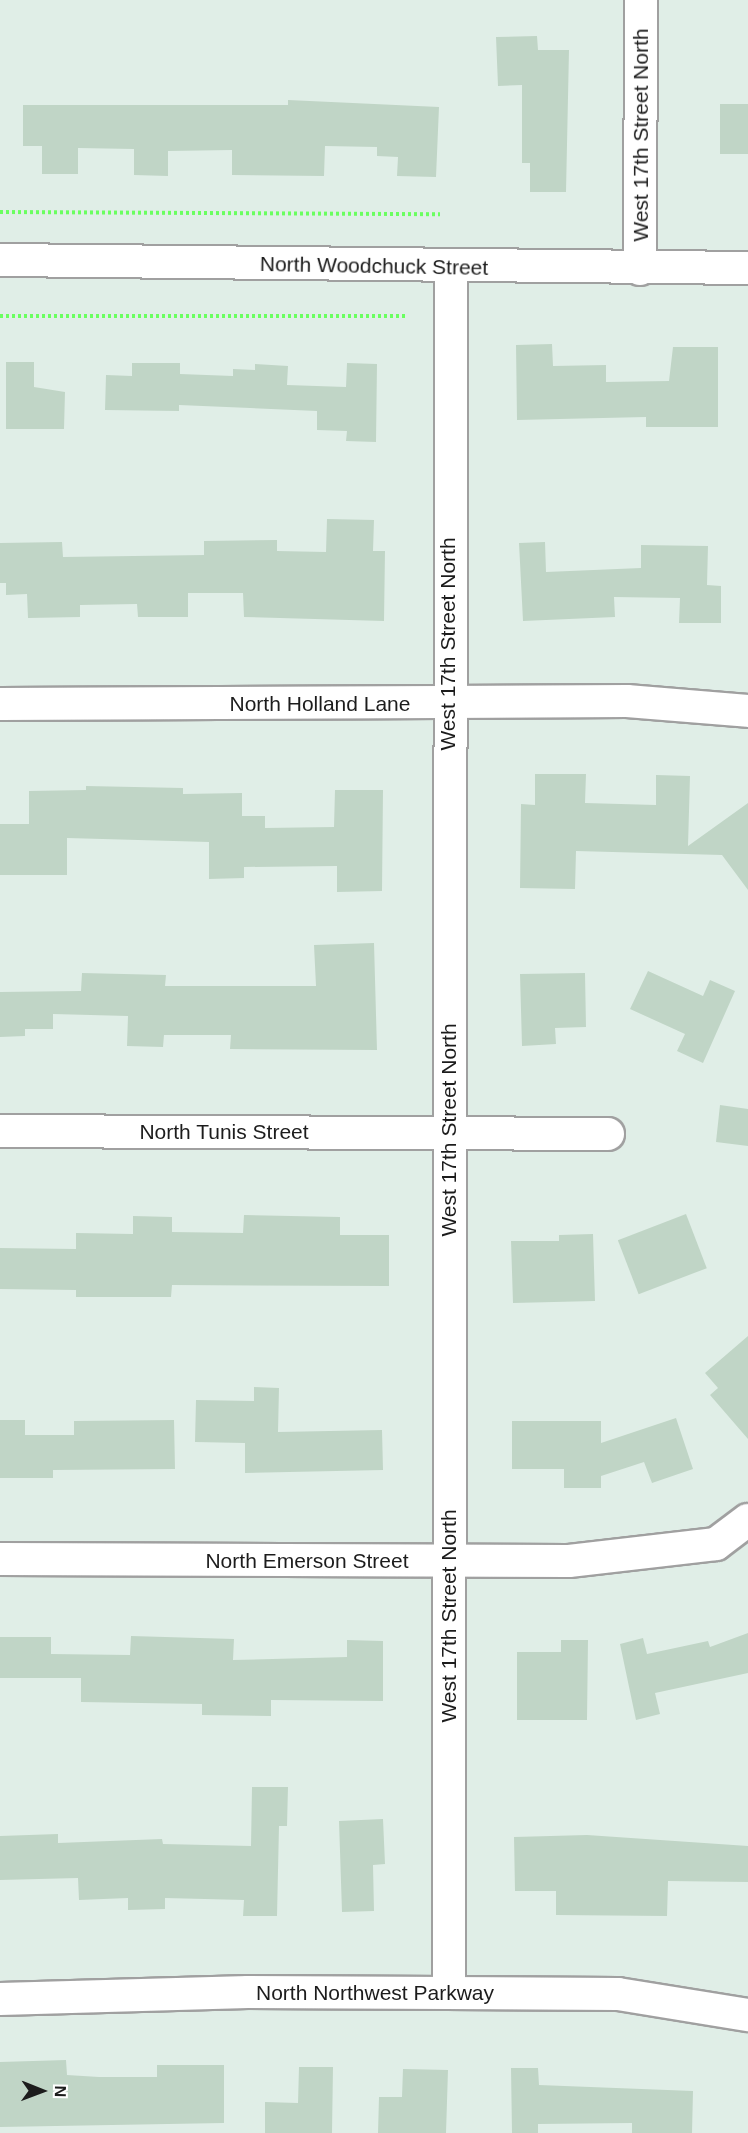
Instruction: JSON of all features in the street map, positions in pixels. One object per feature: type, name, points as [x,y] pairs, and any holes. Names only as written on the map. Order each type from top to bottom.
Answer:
[{"type":"street","name":"West 17th Street North","points":[[640,269],[641,0]]},
{"type":"street","name":"North Woodchuck Street","points":[[0,260],[451,267],[748,268]]},
{"type":"street","name":"West 17th Street North","points":[[449,1993],[448,705],[451,267]]},
{"type":"street","name":"North Holland Lane","points":[[0,704],[448,705],[627,701],[748,711]]},
{"type":"street","name":"North Tunis Street","points":[[0,1131],[608,1134]]},
{"type":"street","name":"North Emerson Street","points":[[0,1559],[569,1561],[716,1544],[748,1520]]},
{"type":"street","name":"North Northwest Parkway","points":[[0,2000],[248,1992],[618,1994],[748,2015]]},
{"type":"path","points":[[0,212],[440,214]]},
{"type":"path","points":[[0,316],[405,316]]},
{"type":"building","points":[[537,36],[538,50],[569,50],[566,192],[530,192],[530,163],[522,163],[522,85],[498,86],[496,37]]},
{"type":"building","points":[[288,100],[439,107],[436,177],[397,176],[398,157],[377,156],[377,147],[325,146],[324,176],[232,175],[232,150],[168,151],[168,176],[134,175],[134,149],[78,148],[78,174],[42,174],[42,146],[23,146],[23,105],[288,105]]},
{"type":"building","points":[[720,104],[748,104],[748,154],[720,154]]},
{"type":"building","points":[[552,344],[553,366],[606,365],[606,382],[669,381],[673,347],[718,347],[718,427],[646,427],[646,417],[517,420],[516,345]]},
{"type":"building","points":[[6,362],[34,362],[34,387],[65,392],[64,429],[6,429]]},
{"type":"building","points":[[132,363],[180,363],[180,374],[233,376],[233,369],[255,370],[255,364],[288,366],[287,385],[346,387],[347,363],[377,364],[376,442],[346,441],[347,431],[317,430],[317,411],[179,405],[179,411],[105,410],[106,375],[132,376]]},
{"type":"building","points":[[327,519],[374,520],[373,551],[385,551],[384,621],[244,617],[243,593],[188,593],[188,617],[138,617],[137,604],[80,605],[80,617],[28,618],[27,594],[6,595],[6,583],[0,583],[0,543],[62,542],[63,557],[204,555],[204,541],[277,540],[277,551],[326,552]]},
{"type":"building","points":[[545,542],[546,572],[641,568],[641,545],[708,546],[707,585],[721,586],[721,623],[679,623],[680,598],[614,597],[615,617],[523,621],[519,543]]},
{"type":"building","points":[[535,774],[586,774],[585,803],[656,805],[656,775],[690,776],[688,846],[748,803],[748,890],[722,855],[576,851],[575,889],[520,888],[521,804],[535,805]]},
{"type":"building","points":[[86,786],[183,788],[183,794],[242,793],[242,816],[265,816],[265,828],[334,827],[335,790],[383,790],[382,891],[337,892],[337,866],[244,867],[244,878],[209,879],[209,842],[67,838],[67,875],[0,875],[0,824],[29,824],[29,791],[86,790]]},
{"type":"building","points":[[374,943],[377,1050],[230,1049],[231,1035],[164,1035],[163,1047],[127,1046],[128,1016],[53,1014],[53,1029],[25,1029],[25,1036],[0,1037],[0,992],[81,991],[82,973],[166,975],[165,986],[316,986],[314,945]]},
{"type":"building","points":[[648,971],[703,996],[710,980],[735,991],[703,1063],[677,1051],[685,1034],[630,1009]]},
{"type":"building","points":[[585,973],[586,1027],[555,1028],[556,1044],[522,1046],[520,974]]},
{"type":"building","points":[[720,1105],[748,1109],[748,1146],[716,1142]]},
{"type":"building","points":[[686,1214],[707,1268],[639,1294],[618,1240]]},
{"type":"building","points":[[244,1215],[340,1217],[340,1235],[389,1235],[389,1286],[172,1285],[171,1297],[76,1297],[76,1290],[0,1289],[0,1248],[76,1249],[76,1233],[133,1234],[133,1216],[172,1217],[172,1232],[243,1233]]},
{"type":"building","points":[[593,1234],[595,1301],[513,1303],[511,1241],[559,1241],[559,1235]]},
{"type":"building","points":[[748,1336],[748,1439],[710,1395],[718,1388],[705,1373]]},
{"type":"building","points":[[254,1387],[279,1388],[278,1432],[382,1430],[383,1470],[245,1473],[245,1443],[195,1442],[196,1400],[254,1401]]},
{"type":"building","points":[[676,1418],[693,1469],[652,1483],[644,1462],[601,1476],[601,1488],[564,1488],[564,1469],[512,1469],[512,1421],[601,1421],[601,1443]]},
{"type":"building","points":[[0,1420],[25,1420],[25,1435],[74,1435],[74,1421],[174,1420],[175,1469],[53,1470],[53,1478],[0,1478]]},
{"type":"building","points":[[748,1633],[748,1673],[655,1693],[660,1714],[636,1720],[620,1644],[643,1638],[647,1654],[708,1641],[710,1647]]},
{"type":"building","points":[[131,1636],[234,1639],[233,1660],[347,1657],[347,1640],[383,1641],[383,1701],[271,1700],[271,1716],[202,1715],[202,1704],[81,1702],[81,1678],[0,1678],[0,1637],[51,1637],[51,1654],[130,1655]]},
{"type":"building","points":[[561,1640],[588,1640],[587,1720],[517,1720],[517,1652],[561,1652]]},
{"type":"building","points":[[252,1787],[288,1787],[287,1826],[279,1826],[277,1916],[243,1916],[244,1900],[165,1898],[165,1909],[128,1910],[128,1898],[79,1900],[78,1878],[0,1880],[0,1836],[58,1834],[58,1843],[162,1839],[163,1844],[251,1846]]},
{"type":"building","points":[[383,1819],[385,1864],[373,1865],[374,1911],[342,1912],[339,1821]]},
{"type":"building","points":[[587,1835],[748,1846],[748,1882],[668,1881],[667,1916],[556,1915],[556,1891],[515,1891],[514,1837]]},
{"type":"building","points":[[66,2060],[67,2075],[99,2077],[157,2077],[157,2065],[224,2065],[224,2123],[0,2127],[0,2062]]},
{"type":"building","points":[[299,2067],[333,2067],[332,2133],[265,2133],[265,2102],[298,2103]]},
{"type":"building","points":[[511,2068],[538,2068],[539,2085],[693,2091],[692,2133],[632,2133],[632,2123],[538,2124],[538,2133],[512,2133]]},
{"type":"building","points":[[403,2069],[448,2070],[446,2133],[378,2133],[379,2097],[402,2097]]}]
